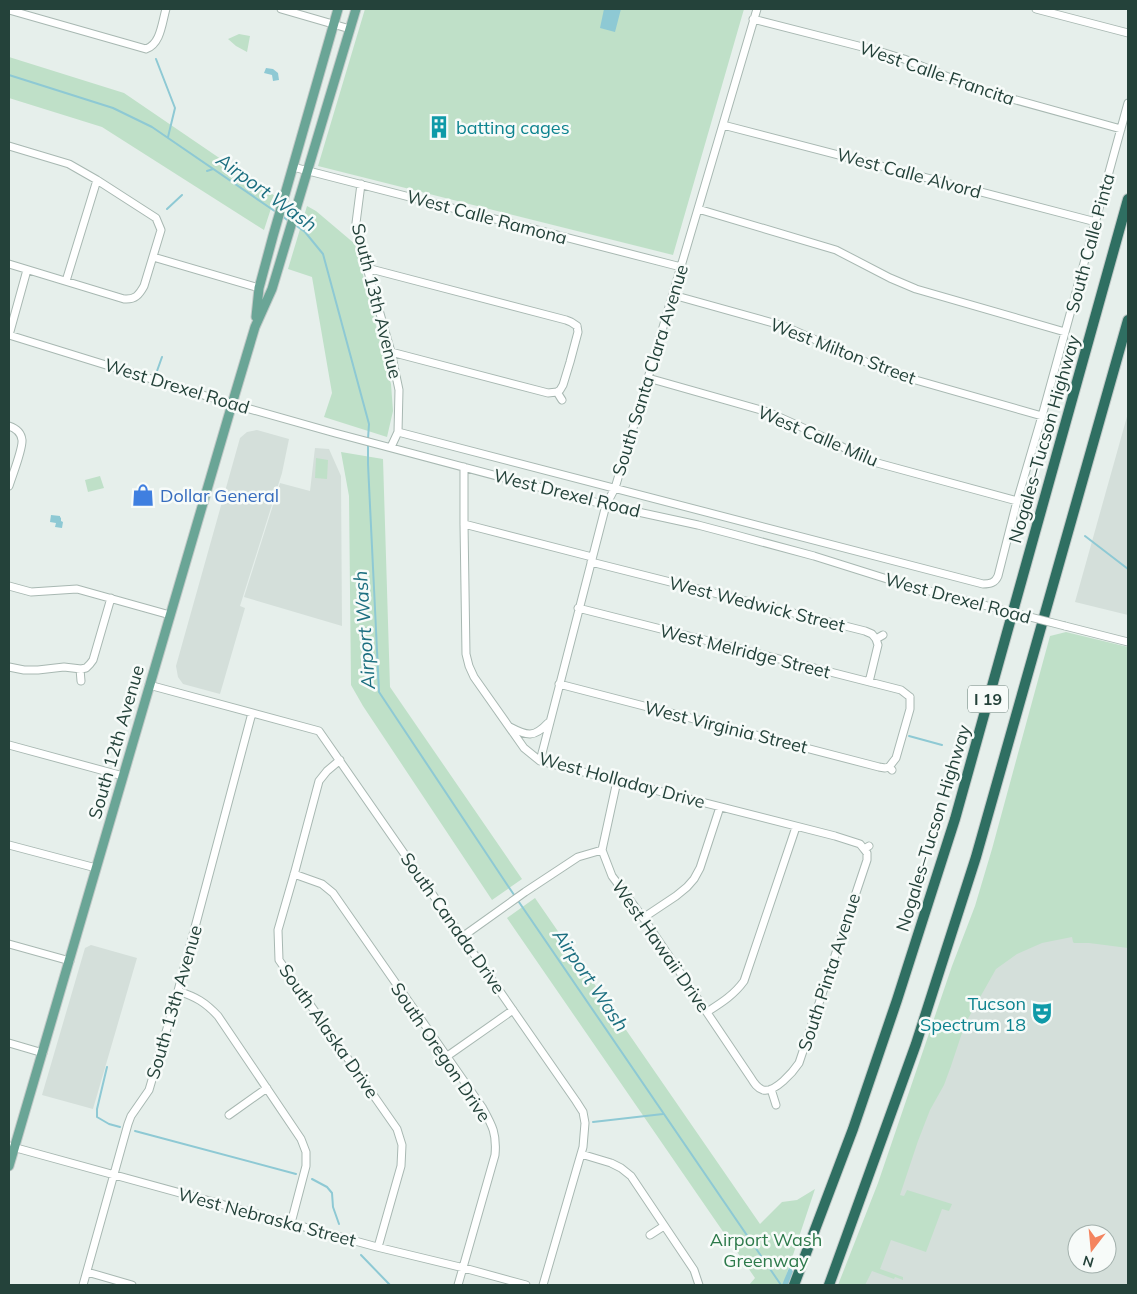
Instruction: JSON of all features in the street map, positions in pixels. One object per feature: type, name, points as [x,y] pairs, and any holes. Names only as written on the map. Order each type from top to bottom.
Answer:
[{"type":"highway","name":"Nogales–Tucson Highway","points":[[796,1281],[856,1120],[955,819],[1128,199]]},
{"type":"highway","name":"I 19","points":[[829,1285],[916,1044],[976,857],[1128,320]]},
{"type":"main road","name":"South 12th Avenue","points":[[255,327],[259,288],[338,9]]},
{"type":"main road","name":"South 12th Avenue","points":[[9,1166],[11,1147],[43,1053],[255,327],[272,289],[356,9]]},
{"type":"street","points":[[9,10],[151,50],[158,37],[166,9]]},
{"type":"street","points":[[281,9],[350,29]]},
{"type":"street","name":"South Santa Clara Avenue","points":[[540,760],[606,505],[615,488],[756,9]]},
{"type":"street","points":[[1036,9],[1128,34]]},
{"type":"street","name":"West Calle Francita","points":[[754,19],[878,51],[980,90],[1121,129]]},
{"type":"street","name":"South Calle Pinta","points":[[993,583],[998,576],[1128,103]]},
{"type":"street","name":"West Calle Alvord","points":[[723,125],[1096,222]]},
{"type":"street","points":[[9,146],[69,164],[156,218],[161,230],[144,286],[135,300],[124,299],[9,264]]},
{"type":"street","name":"West Calle Ramona","points":[[293,167],[681,267]]},
{"type":"street","points":[[66,281],[97,180]]},
{"type":"street","name":"South 13th Avenue","points":[[361,184],[356,223],[366,268],[391,352],[399,390],[398,432],[391,447]]},
{"type":"street","points":[[698,209],[836,250],[890,278],[916,289],[1066,332]]},
{"type":"street","points":[[153,256],[259,288]]},
{"type":"street","points":[[366,268],[580,324],[563,385],[560,390],[554,393],[391,352]]},
{"type":"street","points":[[9,335],[27,270]]},
{"type":"street","name":"West Milton Street","points":[[673,295],[784,326],[891,374],[1042,416]]},
{"type":"street","name":"West Drexel Road","points":[[9,335],[232,404],[358,439],[606,505],[745,537],[904,584],[1128,642]]},
{"type":"street","name":"West Calle Milu","points":[[648,378],[768,412],[870,461],[1017,502]]},
{"type":"street","points":[[557,392],[562,400]]},
{"type":"street","points":[[9,426],[21,433],[22,439],[9,486]]},
{"type":"street","name":"West Drexel Road","points":[[398,432],[974,582],[983,584],[993,583]]},
{"type":"street","name":"West Holladay Drive","points":[[464,467],[466,654],[474,677],[524,748],[540,760],[855,842],[867,847]]},
{"type":"street","name":"West Wedwick Street","points":[[464,524],[865,631],[879,637],[868,682]]},
{"type":"street","points":[[9,586],[31,592],[77,589],[170,614]]},
{"type":"street","points":[[9,667],[38,670],[83,668],[90,664],[93,660],[111,598]]},
{"type":"street","name":"West Melridge Street","points":[[578,608],[901,690],[913,696],[896,758],[890,768]]},
{"type":"street","points":[[81,681],[83,668]]},
{"type":"street","name":"West Virginia Street","points":[[559,684],[879,767],[890,768]]},
{"type":"street","name":"South Canada Drive","points":[[150,685],[319,731],[583,1112],[585,1122],[583,1147],[543,1285]]},
{"type":"street","name":"South 13th Avenue","points":[[83,1285],[131,1116],[149,1090],[178,991],[252,713]]},
{"type":"street","points":[[508,726],[522,733],[536,734],[550,721]]},
{"type":"street","points":[[9,745],[123,776]]},
{"type":"street","name":"South Alaska Drive","points":[[340,760],[326,771],[319,782],[278,930],[279,960],[397,1129],[402,1145],[401,1166],[378,1247]]},
{"type":"street","points":[[462,937],[578,857],[602,850],[617,781]]},
{"type":"street","points":[[643,918],[676,896],[694,879],[700,868],[720,807]]},
{"type":"street","points":[[707,1012],[727,999],[744,981],[796,827]]},
{"type":"street","points":[[9,845],[96,868]]},
{"type":"street","name":"South Pinta Avenue","points":[[770,1089],[781,1082],[799,1063],[866,860],[867,847]]},
{"type":"street","name":"West Hawaii Drive","points":[[602,850],[612,876],[643,918],[756,1085],[761,1089],[770,1089]]},
{"type":"street","name":"South Oregon Drive","points":[[294,874],[322,884],[333,893],[482,1107],[491,1123],[496,1137],[495,1154],[458,1285]]},
{"type":"street","points":[[9,944],[70,961]]},
{"type":"street","points":[[178,991],[194,996],[211,1008],[218,1016],[301,1139],[306,1152],[306,1166],[291,1223]]},
{"type":"street","points":[[446,1057],[513,1010]]},
{"type":"street","points":[[9,1043],[43,1053]]},
{"type":"street","points":[[229,1115],[266,1088]]},
{"type":"street","points":[[770,1089],[776,1105]]},
{"type":"street","name":"West Nebraska Street","points":[[11,1147],[378,1247],[526,1285]]},
{"type":"street","points":[[581,1154],[611,1163],[631,1176],[694,1270],[699,1285]]},
{"type":"street","points":[[650,1235],[664,1226]]},
{"type":"street","points":[[87,1272],[132,1285]]},
{"type":"shaded area","points":[[1128,413],[1128,615],[1075,602]]},
{"type":"shaded area","points":[[257,430],[289,439],[282,473],[240,606],[245,608],[220,694],[183,684],[178,677],[176,666],[240,438],[247,432]]},
{"type":"shaded area","points":[[315,448],[329,449],[341,476],[342,626],[244,597],[280,483],[310,491]]},
{"type":"shaded area","points":[[1023,910],[1128,937],[1128,1285],[858,1285],[926,1096]]},
{"type":"shaded area","points":[[91,945],[137,958],[93,1109],[42,1095],[85,948]]},
{"type":"green space","points":[[365,9],[744,9],[673,255],[318,166]]},
{"type":"green space","points":[[239,34],[250,36],[247,52],[228,39]]},
{"type":"green space","points":[[9,57],[124,93],[275,196],[264,230],[102,127],[9,98]]},
{"type":"green space","points":[[307,206],[316,211],[355,244],[391,384],[393,411],[387,437],[324,417],[332,393],[312,277],[288,269]]},
{"type":"green space","points":[[341,452],[383,459],[390,687],[522,879],[492,900],[351,685],[349,496]]},
{"type":"green space","points":[[316,458],[328,460],[327,479],[315,478]]},
{"type":"green space","points":[[100,476],[104,488],[88,492],[85,480]]},
{"type":"green space","points":[[1066,632],[1128,647],[1128,948],[1074,943],[1072,937],[1042,943],[1017,954],[996,969],[965,1024],[944,1085],[930,1110],[918,1141],[900,1195],[904,1196],[907,1190],[952,1204],[949,1211],[942,1209],[926,1252],[891,1240],[880,1269],[903,1277],[903,1280],[895,1277],[894,1279],[872,1271],[865,1285],[838,1285],[878,1183],[952,966],[975,906],[1050,636]]},
{"type":"green space","name":"Airport Wash Greenway","points":[[535,898],[760,1224],[782,1202],[797,1200],[815,1189],[783,1285],[749,1285],[755,1278],[507,918]]},
{"type":"water","points":[[604,9],[621,9],[615,32],[600,28]]},
{"type":"water","points":[[266,68],[273,69],[278,73],[279,80],[273,81],[272,75],[264,73]]},
{"type":"water","points":[[51,515],[60,516],[63,522],[62,528],[55,527],[56,523],[50,522]]},
{"type":"water","points":[[791,1263],[792,1270],[802,1285],[782,1285]]},
{"type":"waterway","points":[[156,59],[175,108],[168,137]]},
{"type":"waterway","name":"Airport Wash","points":[[9,75],[113,108],[152,127],[276,212]]},
{"type":"waterway","name":"Airport Wash","points":[[207,171],[213,169]]},
{"type":"waterway","points":[[167,209],[182,195]]},
{"type":"waterway","name":"Airport Wash","points":[[282,216],[290,222]]},
{"type":"waterway","name":"Airport Wash","points":[[294,224],[305,232],[323,254],[369,424],[368,439]]},
{"type":"waterway","points":[[157,371],[162,357]]},
{"type":"waterway","name":"Airport Wash","points":[[368,444],[379,692],[508,886],[781,1285]]},
{"type":"waterway","points":[[1085,536],[1128,569]]},
{"type":"waterway","points":[[909,736],[942,745]]},
{"type":"waterway","points":[[107,1067],[97,1109],[97,1117],[109,1124],[120,1127]]},
{"type":"waterway","points":[[593,1122],[663,1114]]},
{"type":"waterway","points":[[135,1131],[296,1174]]},
{"type":"waterway","points":[[312,1179],[327,1187],[332,1193],[333,1207],[339,1224]]},
{"type":"waterway","points":[[361,1255],[390,1285]]},
{"type":"place","name":"batting cages","points":[[439,127]]},
{"type":"place","name":"Dollar General","points":[[143,495]]},
{"type":"place","name":"Tucson Spectrum 18","points":[[1042,1013]]}]
